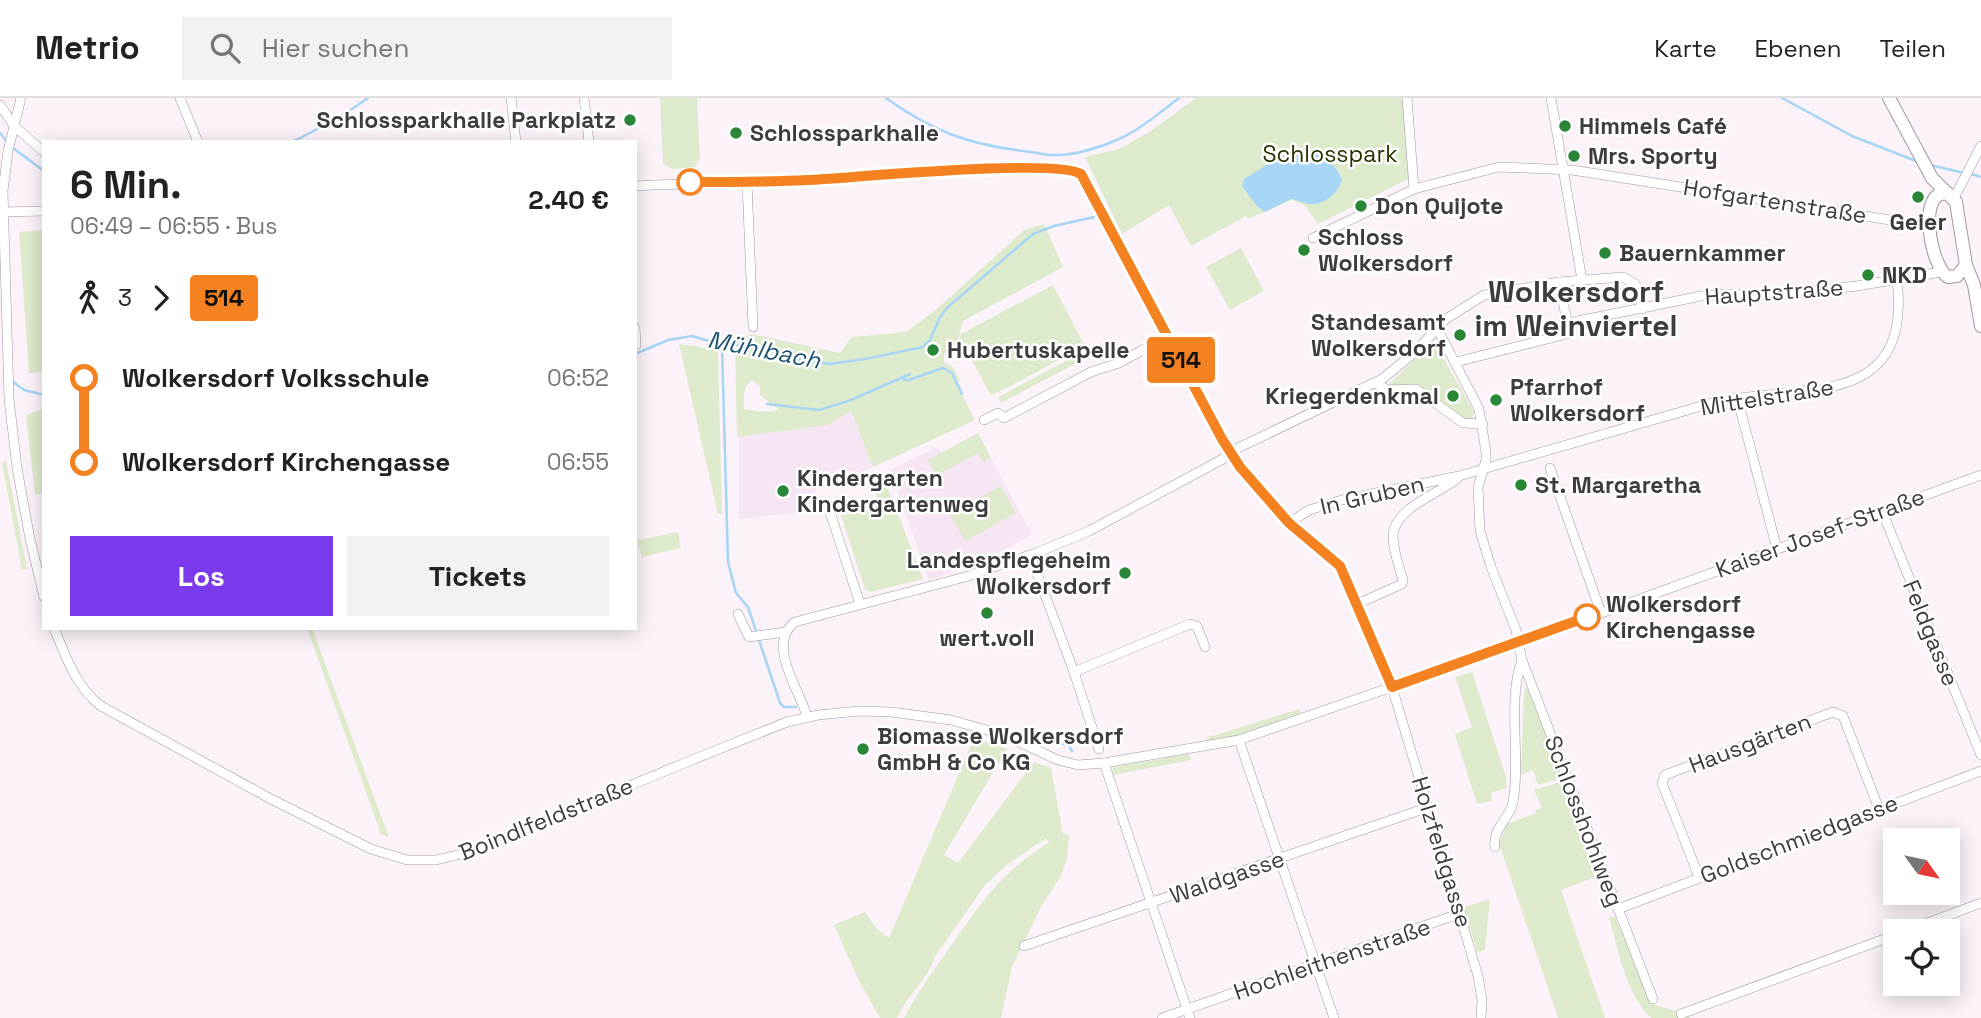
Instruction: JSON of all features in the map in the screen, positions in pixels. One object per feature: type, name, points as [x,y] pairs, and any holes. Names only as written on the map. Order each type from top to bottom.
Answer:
[{"type":"main road","points":[[1889,98],[1931,174],[1952,196],[1959,213],[1966,265],[1978,287],[1981,326]]},
{"type":"main road","points":[[1931,174],[1930,224],[1936,264],[1946,275],[1978,287]]},
{"type":"main road","points":[[1932,201],[1939,193],[1952,196]]},
{"type":"main road","points":[[1946,275],[1962,273],[1966,265]]},
{"type":"street","points":[[21,98],[3,161],[9,387],[17,468],[42,589]]},
{"type":"street","points":[[180,98],[197,140]]},
{"type":"street","points":[[511,98],[516,140]]},
{"type":"street","points":[[583,98],[589,140]]},
{"type":"street","points":[[1407,98],[1414,189]]},
{"type":"street","points":[[1551,98],[1582,280]]},
{"type":"street","points":[[0,105],[14,129],[42,150]]},
{"type":"street","points":[[1952,196],[1981,146]]},
{"type":"street","name":"Hofgartenstraße","points":[[1312,238],[1414,189],[1492,168],[1564,170],[1930,224]]},
{"type":"street","name":"Holzfeldgasse","points":[[747,183],[994,169],[1071,169],[1081,174],[1240,467],[1289,523],[1338,563],[1392,687],[1479,976],[1481,1018]]},
{"type":"street","points":[[637,186],[690,182],[747,183],[753,327]]},
{"type":"street","points":[[3,212],[42,211]]},
{"type":"street","name":"Hauptstraße","points":[[1568,323],[1701,296],[1771,295],[1946,275]]},
{"type":"street","points":[[807,716],[782,650],[785,632],[795,622],[965,577],[1089,531],[1231,453],[1375,383],[1395,370],[1446,319],[1484,295],[1559,282],[1615,276],[1629,279],[1639,290],[1642,309]]},
{"type":"street","name":"Mittelstraße","points":[[1460,476],[1737,397],[1821,391],[1848,382],[1869,371],[1886,355],[1896,336],[1899,315],[1897,280]]},
{"type":"street","points":[[1456,362],[1565,335],[1569,331],[1559,282]]},
{"type":"street","name":"Schlosshohlweg","points":[[1437,328],[1479,409],[1483,424],[1486,452],[1477,499],[1480,531],[1491,567],[1516,630],[1522,660],[1653,999]]},
{"type":"street","points":[[984,420],[998,413],[1004,418],[1091,372],[1119,363],[1168,337]]},
{"type":"street","points":[[1375,383],[1384,389],[1416,389],[1463,424],[1483,424]]},
{"type":"street","points":[[1737,397],[1777,549]]},
{"type":"street","points":[[1550,468],[1601,613]]},
{"type":"street","name":"Kaiser Josef-Straße","points":[[1058,760],[1078,765],[1104,764],[1239,740],[1518,643],[1981,475]]},
{"type":"street","points":[[1357,604],[1402,584],[1393,540],[1396,525],[1418,503],[1460,476]]},
{"type":"street","name":"In Gruben","points":[[1289,523],[1309,510],[1342,500],[1460,476]]},
{"type":"street","name":"Feldgasse","points":[[1882,511],[1981,755]]},
{"type":"street","points":[[830,512],[860,604]]},
{"type":"street","points":[[1030,555],[1074,671],[1098,749]]},
{"type":"street","points":[[738,614],[749,637],[785,632]]},
{"type":"street","points":[[1074,671],[1190,624],[1196,626],[1205,647]]},
{"type":"street","name":"Boindlfeldstraße","points":[[55,630],[79,683],[101,706],[329,828],[388,856],[407,860],[436,860],[473,851],[600,797],[807,716],[881,712],[951,720],[1004,735],[1058,760]]},
{"type":"street","points":[[1495,847],[1496,831],[1513,804],[1518,672],[1522,660]]},
{"type":"street","name":"Hausgärten","points":[[1699,877],[1662,783],[1665,775],[1839,712],[1843,716],[1879,809]]},
{"type":"street","points":[[1239,740],[1334,1018]]},
{"type":"street","points":[[1104,764],[1189,1014]]},
{"type":"street","name":"Goldschmiedgasse","points":[[1618,909],[1981,771]]},
{"type":"street","name":"Waldgasse","points":[[1024,946],[1429,807]]},
{"type":"street","points":[[1938,919],[1981,903]]},
{"type":"street","name":"Hochleithenstraße","points":[[1162,1018],[1189,1014],[1461,913]]},
{"type":"street","points":[[1681,1014],[1883,939]]},
{"type":"shaded area","points":[[851,411],[873,467],[816,489],[809,503],[818,510],[739,519],[739,437],[828,425]]},
{"type":"shaded area","points":[[979,435],[1032,535],[979,563],[929,580],[890,470],[938,447],[942,454]]},
{"type":"green space","points":[[660,98],[697,98],[700,158],[695,167],[672,169],[663,164]]},
{"type":"green space","name":"Schlosspark","points":[[1196,98],[1404,98],[1410,178],[1318,224],[1305,205],[1292,200],[1248,219],[1246,216],[1191,246],[1169,205],[1122,234],[1085,157],[1119,149],[1148,133]]},
{"type":"green space","points":[[1044,224],[1063,267],[963,321],[959,335],[1053,285],[1085,346],[991,396],[959,336],[952,357],[950,353],[944,353],[944,362],[953,367],[960,381],[956,383],[975,420],[873,467],[851,411],[828,425],[737,437],[735,342],[751,334],[840,353],[852,337],[906,332],[937,309],[1024,230]],"holes":[[[752,380],[760,387],[760,395],[779,410],[763,412],[744,409],[744,393],[749,383]]]},
{"type":"green space","points":[[42,230],[42,372],[29,373],[19,232]]},
{"type":"green space","points":[[1241,248],[1264,291],[1230,310],[1206,267]]},
{"type":"green space","points":[[1434,342],[1474,412],[1471,421],[1466,421],[1416,386],[1388,385]]},
{"type":"green space","points":[[679,344],[718,350],[722,514],[718,514]]},
{"type":"green space","points":[[1085,351],[1088,357],[1001,403],[998,397]]},
{"type":"green space","points":[[42,409],[42,493],[35,495],[26,415]]},
{"type":"green space","points":[[978,433],[991,458],[983,462],[978,453],[939,474],[939,481],[928,460]]},
{"type":"green space","points":[[6,461],[27,569],[22,570],[2,463]]},
{"type":"green space","points":[[882,473],[923,579],[870,592],[865,589],[840,512],[845,507],[877,500],[876,493],[882,492],[877,476]]},
{"type":"green space","points":[[1001,486],[1016,513],[965,541],[950,514]]},
{"type":"green space","points":[[678,532],[681,548],[642,557],[637,540]]},
{"type":"green space","points":[[308,630],[313,630],[389,838],[381,834]]},
{"type":"green space","points":[[1472,672],[1506,777],[1506,788],[1490,793],[1493,801],[1477,804],[1455,734],[1472,727],[1455,677]]},
{"type":"green space","points":[[1528,687],[1563,778],[1538,785],[1533,770],[1521,775],[1524,690]]},
{"type":"green space","points":[[1299,709],[1301,713],[1241,735],[1207,741],[1206,738]]},
{"type":"green space","points":[[974,738],[1007,749],[944,855],[958,863],[1034,762],[1051,768],[1063,834],[1069,835],[1067,859],[1061,876],[1042,905],[1012,967],[1001,1018],[904,1018],[983,901],[1005,876],[1049,842],[1046,838],[1008,864],[985,885],[936,955],[927,974],[897,1018],[880,1018],[859,981],[834,925],[865,912],[877,929],[889,938]]},
{"type":"green space","points":[[1189,754],[1191,760],[1114,775],[1112,770],[1114,767]]},
{"type":"green space","points":[[1563,783],[1595,877],[1561,890],[1605,1018],[1558,1018],[1499,843],[1507,824],[1542,808],[1534,790]]},
{"type":"green space","points":[[1490,899],[1485,950],[1477,952],[1464,907]]},
{"type":"green space","points":[[1609,917],[1615,917],[1652,1004],[1691,1018],[1651,1018],[1642,1008],[1624,971]]},
{"type":"water","points":[[1315,153],[1332,163],[1342,179],[1335,192],[1323,202],[1311,204],[1291,199],[1265,212],[1256,205],[1242,186],[1244,179],[1279,157]]},
{"type":"waterway","points":[[296,140],[339,118],[368,98]]},
{"type":"waterway","points":[[886,98],[919,119],[967,140],[1055,155],[1082,152],[1117,140],[1179,98]]},
{"type":"waterway","points":[[1782,98],[1852,136],[1916,161]]},
{"type":"waterway","points":[[0,133],[8,143]]},
{"type":"waterway","points":[[13,148],[42,170]]},
{"type":"waterway","points":[[1930,165],[1964,173]]},
{"type":"waterway","points":[[1971,174],[1981,177]]},
{"type":"waterway","name":"Mühlbach","points":[[637,353],[668,340],[692,336],[722,345],[751,345],[801,360],[830,364],[923,347],[930,340],[940,317],[948,307],[1033,234],[1094,217]]},
{"type":"waterway","points":[[722,345],[728,562],[736,593],[748,607],[757,634]]},
{"type":"waterway","points":[[903,378],[909,380],[943,368],[952,373],[962,394]]},
{"type":"waterway","points":[[767,404],[819,410],[851,400],[910,374]]},
{"type":"waterway","name":"Mühlbach","points":[[12,381],[24,390],[42,394]]},
{"type":"waterway","points":[[759,640],[780,703],[784,707],[796,707]]},
{"type":"waterway","points":[[1060,744],[1068,744],[1072,751]]},
{"type":"bus line","name":"514","points":[[690,182],[747,183],[994,169],[1077,171],[1222,439],[1240,467],[1289,523],[1335,559],[1340,566],[1392,687],[1587,617]]},
{"type":"place","name":"Schlossparkhalle Parkplatz","points":[[630,120]]},
{"type":"place","name":"Himmels Café","points":[[1565,126]]},
{"type":"place","name":"Schlossparkhalle","points":[[736,133]]},
{"type":"place","name":"Mrs. Sporty","points":[[1574,156]]},
{"type":"place","name":"Geier","points":[[1918,197]]},
{"type":"place","name":"Don Quijote","points":[[1361,206]]},
{"type":"place","name":"Schloss Wolkersdorf","points":[[1304,250]]},
{"type":"place","name":"Bauernkammer","points":[[1605,253]]},
{"type":"place","name":"NKD","points":[[1868,275]]},
{"type":"place","name":"Standesamt Wolkersdorf","points":[[1460,335]]},
{"type":"place","name":"Hubertuskapelle","points":[[933,350]]},
{"type":"place","name":"Kriegerdenkmal","points":[[1453,396]]},
{"type":"place","name":"Pfarrhof Wolkersdorf","points":[[1496,400]]},
{"type":"place","name":"St. Margaretha","points":[[1521,485]]},
{"type":"place","name":"Kindergarten Kindergartenweg","points":[[783,491]]},
{"type":"place","name":"Landespflegeheim Wolkersdorf","points":[[1125,573]]},
{"type":"place","name":"wert.voll","points":[[987,613]]},
{"type":"place","name":"Wolkersdorf Kirchengasse","points":[[1587,617]]},
{"type":"place","name":"Biomasse Wolkersdorf GmbH & Co KG","points":[[863,749]]},
{"type":"district","name":"Wolkersdorf im Weinviertel","points":[[1576,309]]}]
